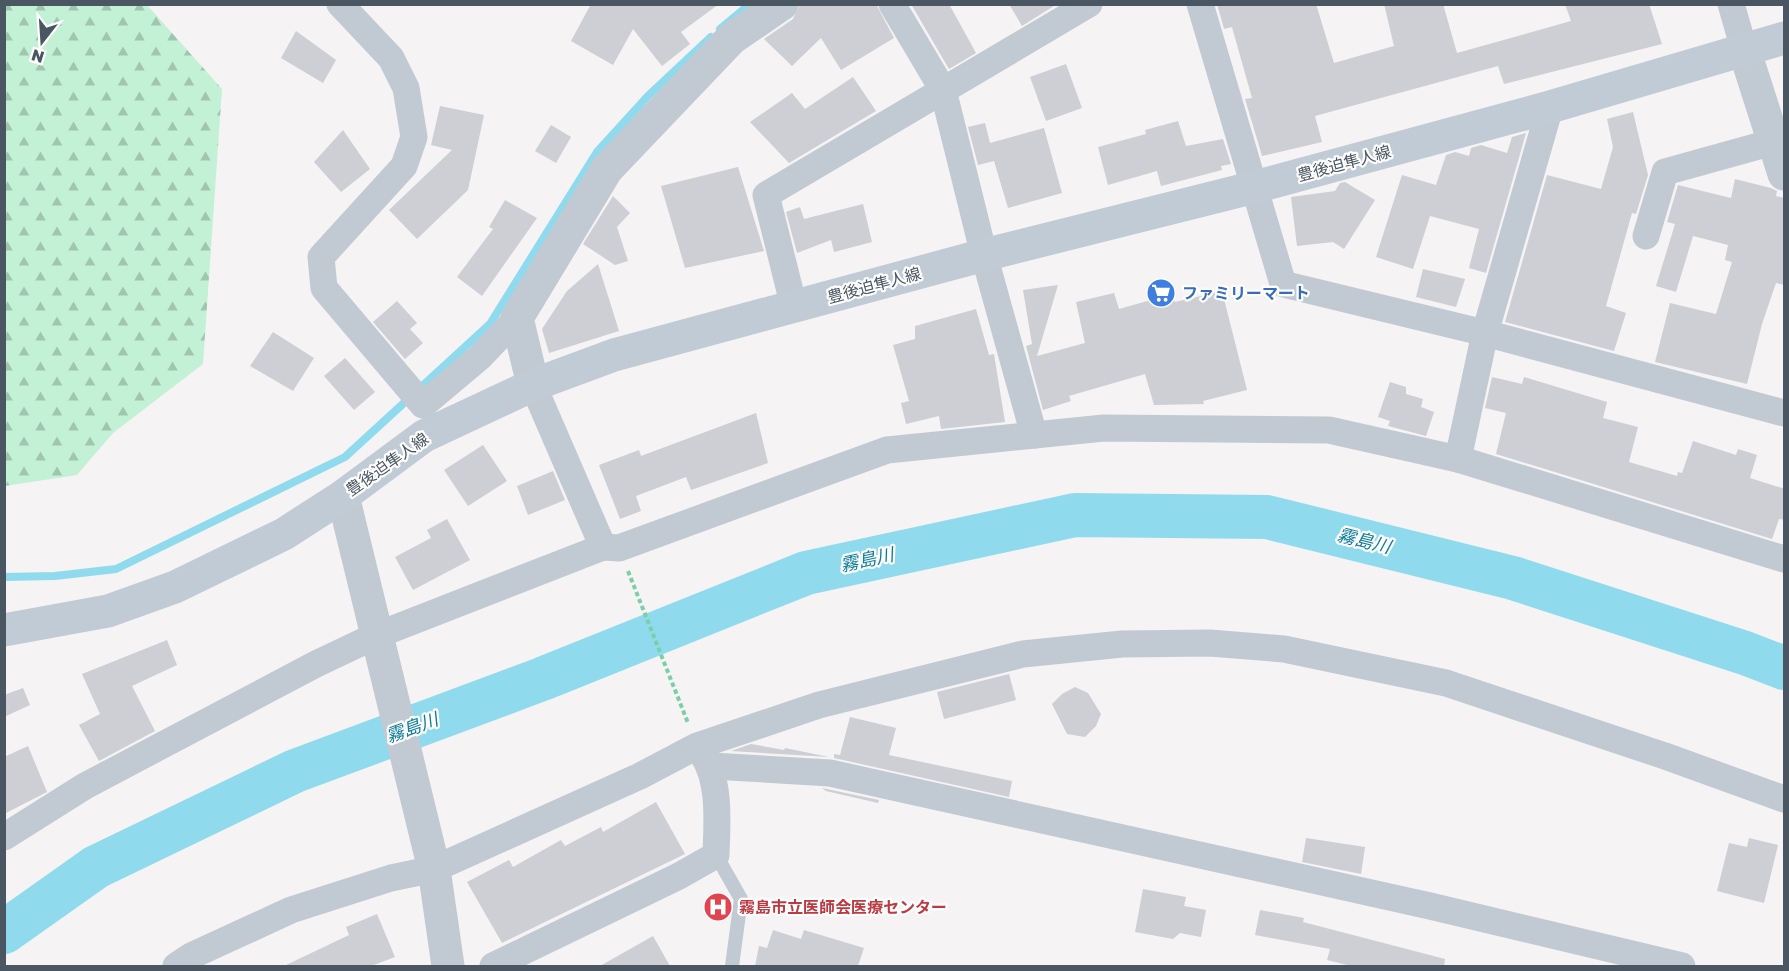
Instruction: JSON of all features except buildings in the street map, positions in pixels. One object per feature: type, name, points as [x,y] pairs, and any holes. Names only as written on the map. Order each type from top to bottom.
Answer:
[{"type":"main road","name":"豊後迫隼人線","points":[[4,630],[108,611],[175,587],[284,534],[343,496],[424,436],[533,385],[614,355],[984,255],[1256,187],[1550,107],[1785,38]]},
{"type":"street","points":[[340,4],[391,58],[406,88],[414,137],[404,166],[321,257],[324,288],[415,395],[480,357],[517,318],[607,169],[731,39],[782,4]]},
{"type":"street","points":[[892,4],[943,90],[984,255],[1034,435]]},
{"type":"street","points":[[794,307],[766,195],[1089,4]]},
{"type":"street","points":[[1200,4],[1283,284],[1485,333],[1785,413]]},
{"type":"street","points":[[1731,4],[1785,174]]},
{"type":"street","points":[[1458,459],[1485,333],[1550,107]]},
{"type":"street","points":[[1646,236],[1665,172],[1773,142]]},
{"type":"street","points":[[517,318],[533,385],[611,547]]},
{"type":"street","points":[[4,837],[85,786],[297,674],[375,636],[611,547],[887,450],[1104,428],[1329,430],[1458,459],[1785,559]]},
{"type":"street","points":[[343,496],[375,636],[434,869],[448,966]]},
{"type":"street","points":[[176,966],[190,956],[291,910],[391,878],[434,869],[640,776],[705,756],[819,705],[1023,654],[1122,644],[1210,643],[1284,648],[1446,683],[1665,756],[1785,799]]},
{"type":"street","points":[[493,966],[679,876],[716,855],[717,821],[705,756]]},
{"type":"street","points":[[705,756],[830,773],[1430,906],[1682,966]]},
{"type":"lane","points":[[716,855],[741,899],[732,966]]},
{"type":"path","points":[[611,547],[705,756]]},
{"type":"green space","points":[[5,4],[147,5],[222,89],[203,364],[113,433],[77,475],[5,486]]},
{"type":"waterway","points":[[720,29],[750,4]]},
{"type":"waterway","points":[[4,577],[55,576],[116,569],[345,457],[490,324],[597,152],[648,96],[711,37]]},
{"type":"waterway","name":"霧島川","points":[[4,932],[96,867],[295,771],[542,679],[806,573],[1075,515],[1267,517],[1513,578],[1745,653],[1784,668]]},
{"type":"place","name":"ファミリーマート","points":[[1161,293]]},
{"type":"place","name":"霧島市立医師会医療センター","points":[[718,907]]}]
